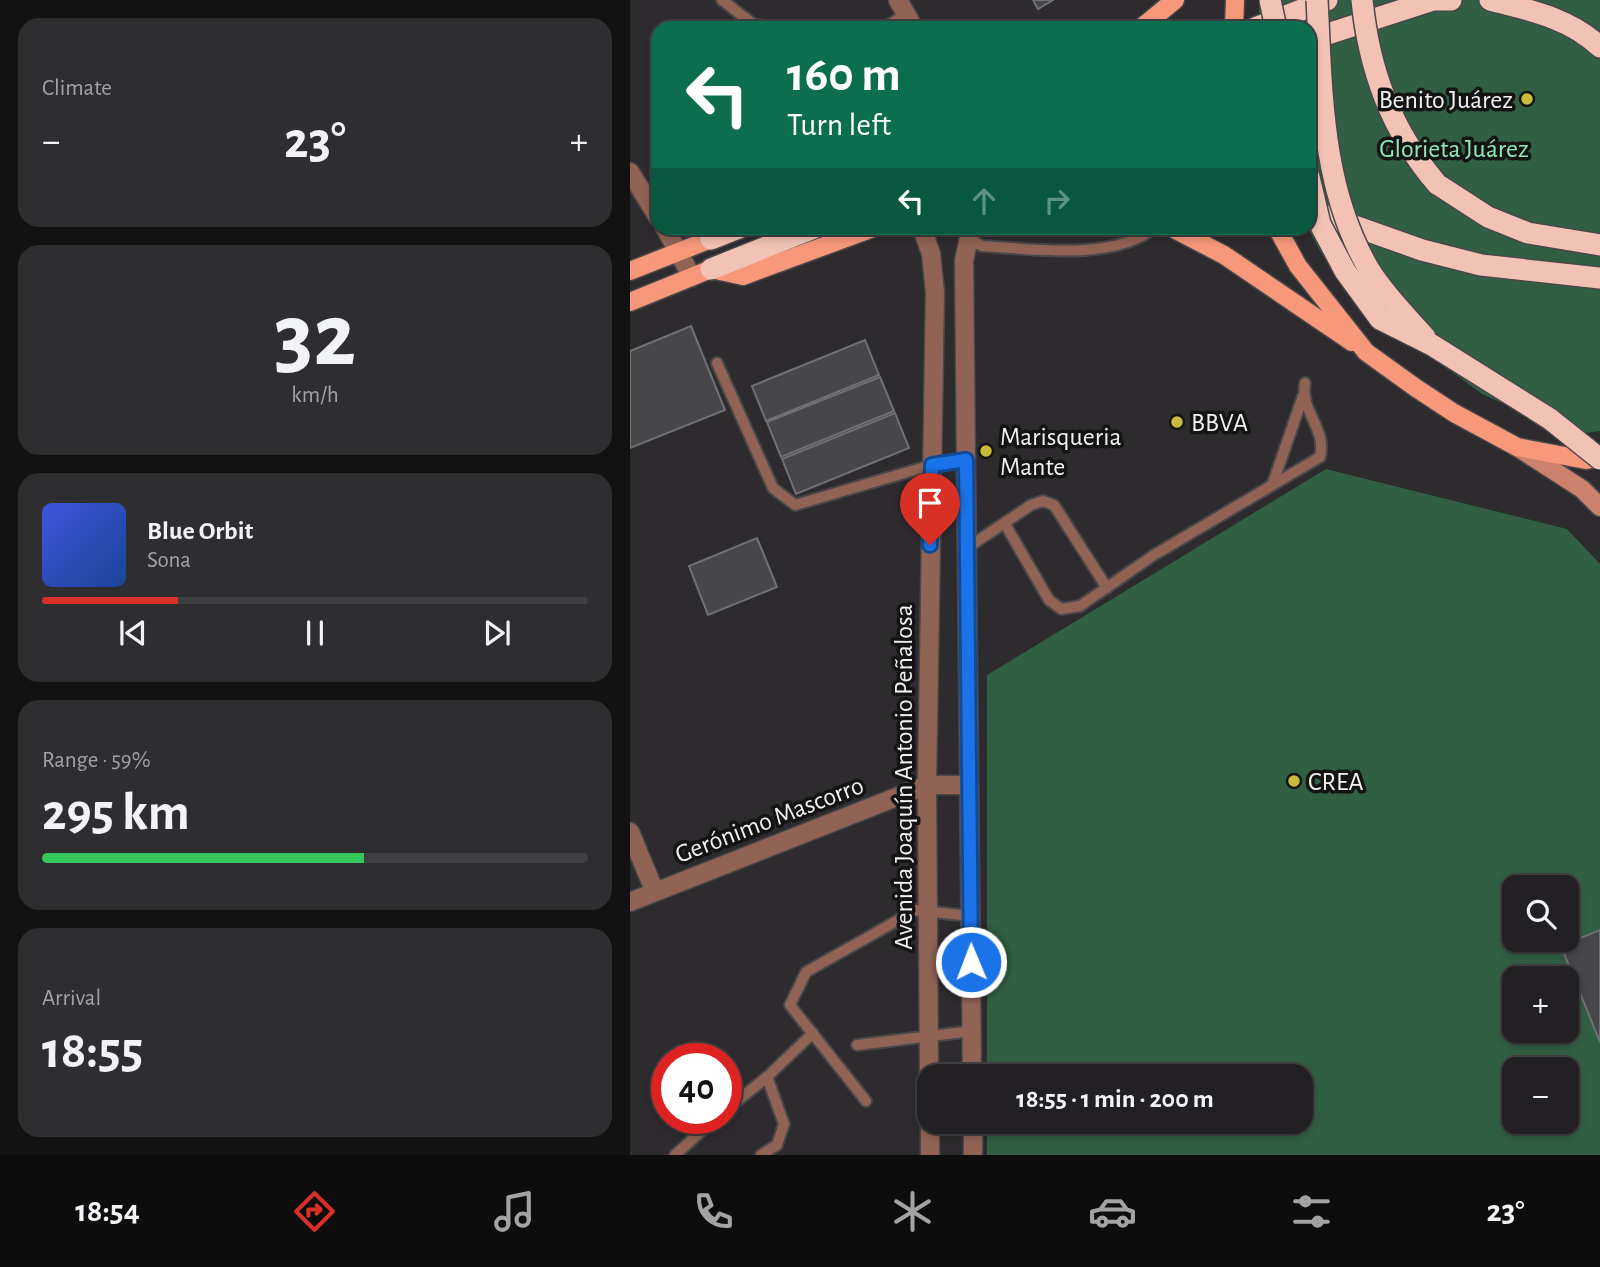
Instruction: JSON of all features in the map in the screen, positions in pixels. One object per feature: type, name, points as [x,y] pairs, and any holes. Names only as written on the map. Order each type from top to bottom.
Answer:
[{"type":"highway","points":[[1270,0],[1274,21]]},
{"type":"highway","points":[[1317,0],[1330,169],[1341,204],[1371,273],[1432,345]]},
{"type":"highway","points":[[1273,21],[1327,0]]},
{"type":"highway","points":[[1362,0],[1371,60],[1381,94],[1416,160],[1437,184],[1488,217],[1528,233],[1600,245]]},
{"type":"highway","points":[[1316,38],[1433,0],[1451,0]]},
{"type":"highway","points":[[1490,0],[1562,21],[1588,36],[1600,47]]},
{"type":"highway","points":[[1316,207],[1320,224],[1345,271],[1380,319],[1432,345],[1550,419],[1600,458]]},
{"type":"highway","points":[[1316,212],[1422,250],[1481,265],[1600,278]]},
{"type":"highway","points":[[701,273],[796,235]]},
{"type":"main road","points":[[1150,21],[1175,0]]},
{"type":"main road","points":[[1234,21],[1235,0]]},
{"type":"main road","points":[[630,271],[713,235]]},
{"type":"main road","points":[[630,302],[701,273],[743,276],[854,235]]},
{"type":"main road","points":[[1185,235],[1224,255],[1454,414],[1517,447],[1582,489],[1600,507]]},
{"type":"main road","points":[[1281,235],[1298,266],[1366,352]]},
{"type":"main road","points":[[1517,447],[1586,460],[1600,458]]},
{"type":"street","points":[[630,172],[651,206]]},
{"type":"street","points":[[670,235],[680,251],[701,273]]},
{"type":"street","name":"Avenida Joaquín Antonio Peñalosa","points":[[924,235],[931,254],[935,292],[927,785],[929,1064]]},
{"type":"street","points":[[969,235],[965,290],[972,1064]]},
{"type":"street","points":[[935,292],[965,290]]},
{"type":"street","name":"Gerónimo Mascorro","points":[[630,902],[927,785],[970,785]]},
{"type":"street","points":[[630,832],[655,892]]},
{"type":"street","points":[[930,1134],[930,1155]]},
{"type":"street","points":[[973,1134],[973,1155]]},
{"type":"lane","points":[[722,0],[749,21]]},
{"type":"lane","points":[[971,235],[982,246],[1112,248],[1144,235]]},
{"type":"lane","points":[[717,363],[774,488],[794,505],[932,465],[966,460]]},
{"type":"lane","points":[[1273,483],[1305,383]]},
{"type":"lane","points":[[1005,524],[1049,600],[1061,610],[1080,606],[1154,555],[1320,457],[1323,442],[1303,396]]},
{"type":"lane","points":[[967,548],[1031,505],[1043,501],[1054,505],[1107,588]]},
{"type":"lane","points":[[866,1101],[790,1005],[806,972],[916,910],[970,916]]},
{"type":"lane","points":[[857,1045],[972,1031]]},
{"type":"lane","points":[[742,1097],[813,1033]]},
{"type":"lane","points":[[761,1155],[777,1145],[784,1124],[767,1077]]},
{"type":"lane","points":[[675,1155],[675,1151],[696,1134]]},
{"type":"green space","name":"Glorieta Juárez","points":[[1260,0],[1600,0],[1600,431],[1573,435],[1482,394],[1391,327],[1320,251],[1312,235],[1316,235],[1316,21],[1258,21]]},
{"type":"green space","name":"CREA","points":[[1326,469],[1567,529],[1600,564],[1600,1155],[987,1155],[987,1134],[1313,1134],[1313,1064],[987,1064],[987,675]]},
{"type":"building","points":[[1033,0],[1053,0],[1038,9]]},
{"type":"building","points":[[691,326],[725,410],[630,448],[630,351]]},
{"type":"building","points":[[865,340],[879,375],[766,421],[752,386]]},
{"type":"building","points":[[880,377],[894,411],[781,457],[767,422]]},
{"type":"building","points":[[895,413],[909,448],[796,494],[782,459]]},
{"type":"building","points":[[757,538],[777,587],[708,615],[689,566]]},
{"type":"building","points":[[1600,930],[1600,1042],[1579,990],[1579,966],[1569,966],[1563,952],[1579,952],[1579,939]]},
{"type":"place","name":"Benito Juárez","points":[[1527,99]]},
{"type":"place","name":"BBVA","points":[[1177,422]]},
{"type":"place","name":"Marisqueria Mante","points":[[986,451]]},
{"type":"place","name":"CREA","points":[[1294,781]]},
{"type":"route","points":[[930,545],[932,465],[966,460],[971,962]]}]
